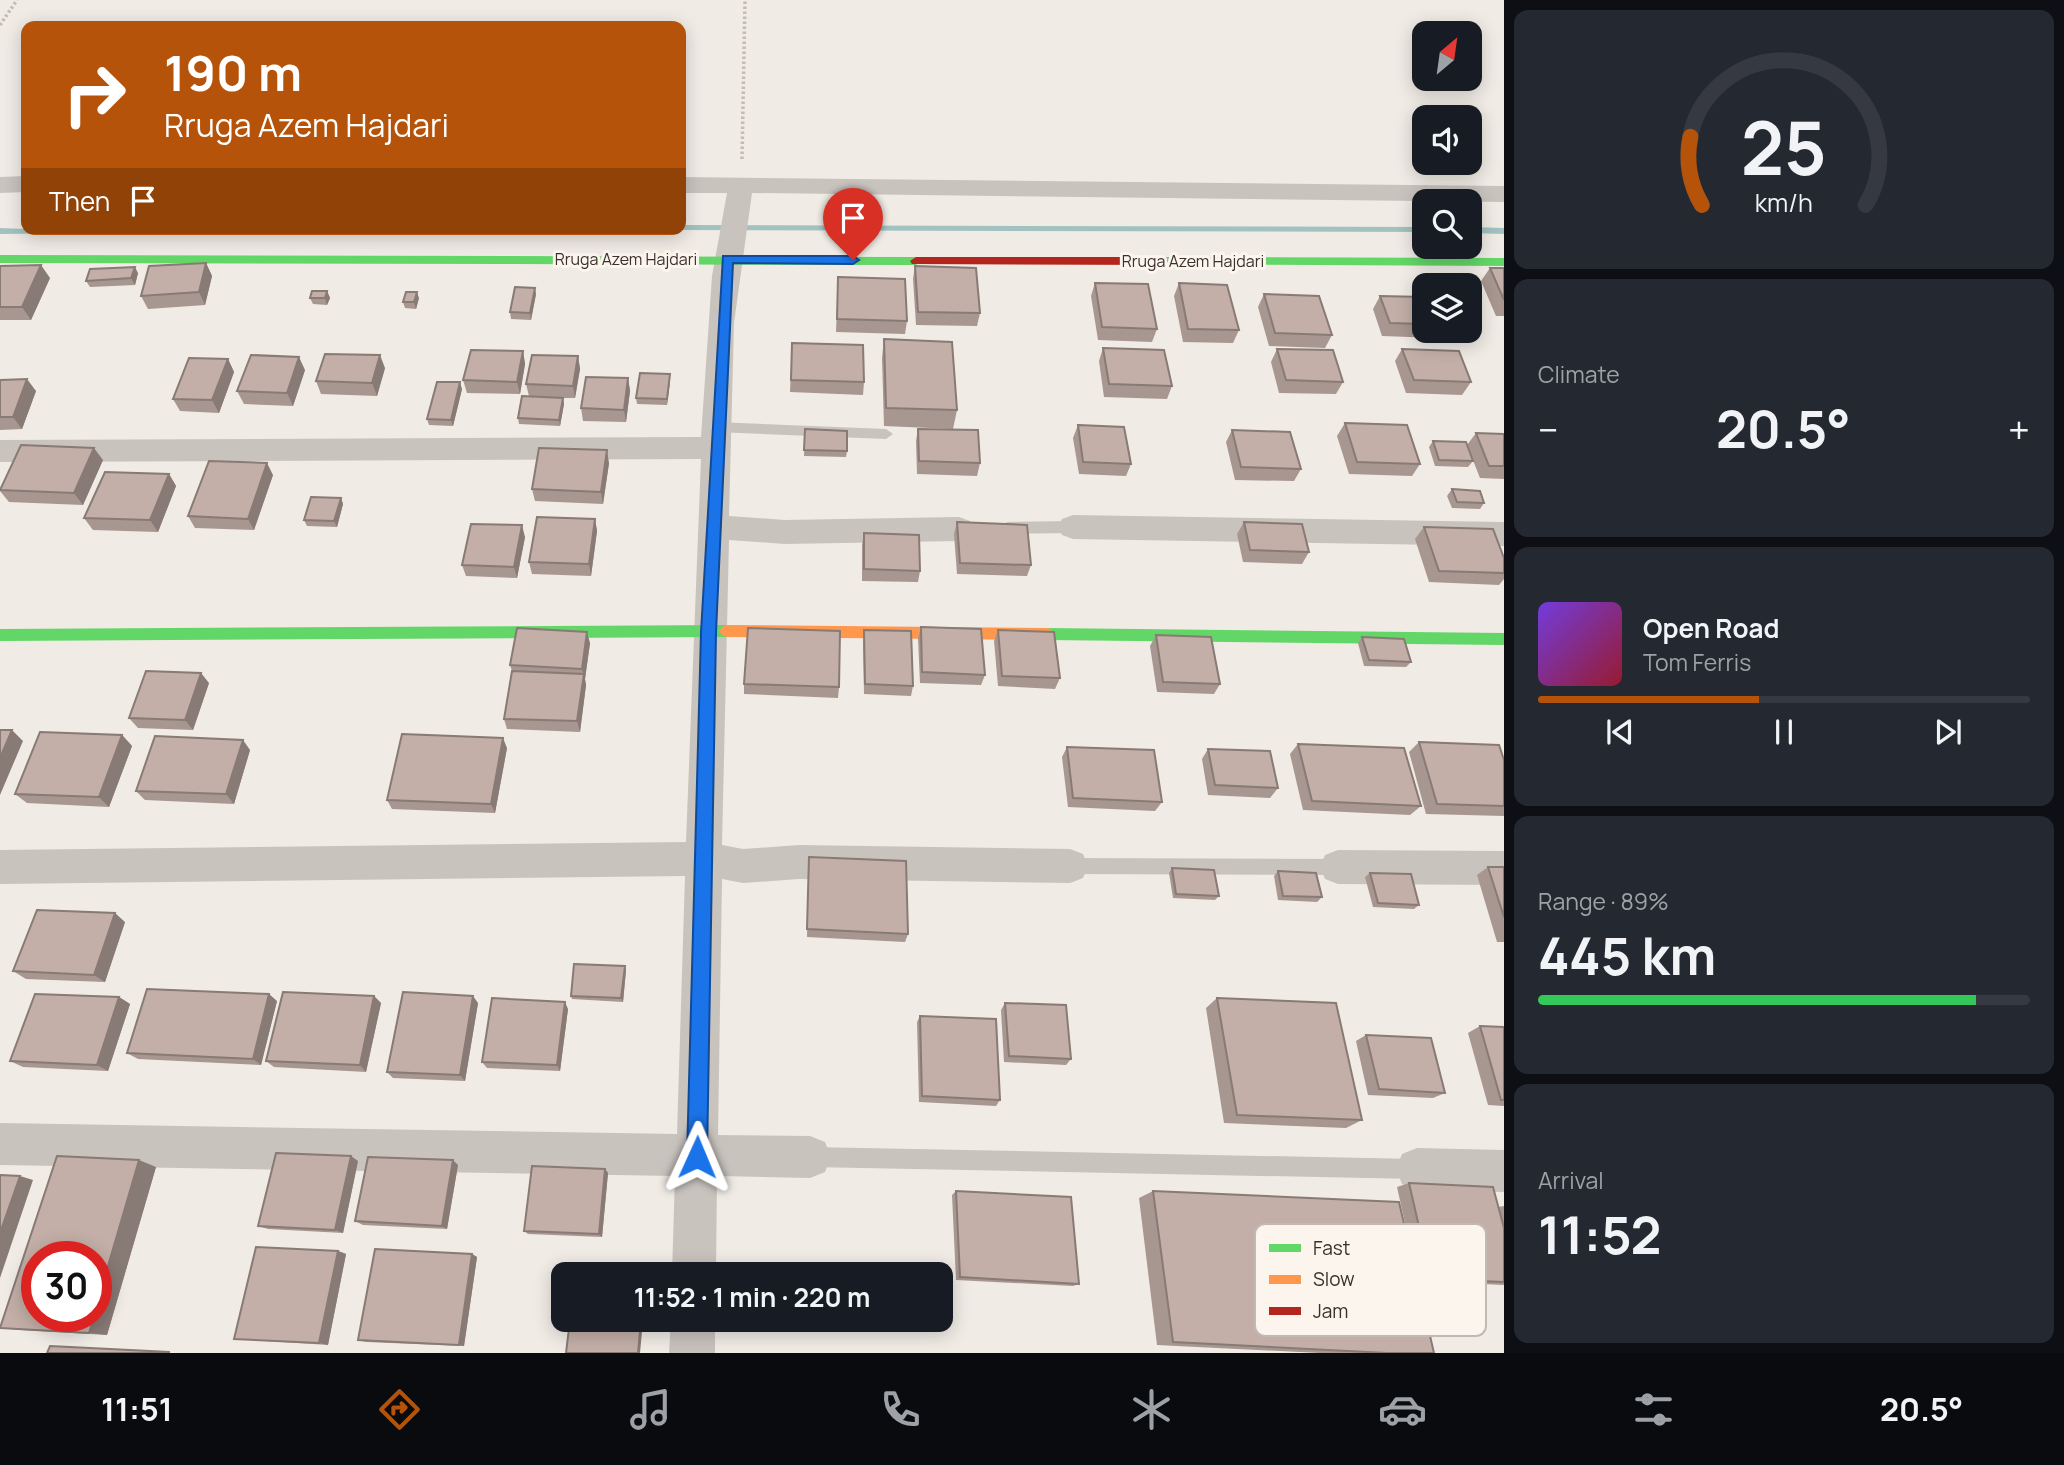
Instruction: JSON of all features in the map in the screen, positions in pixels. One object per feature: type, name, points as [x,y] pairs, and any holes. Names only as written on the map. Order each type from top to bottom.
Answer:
[{"type":"street","points":[[0,185],[21,184]]},
{"type":"street","points":[[686,185],[1504,194]]},
{"type":"street","points":[[694,1262],[708,632],[716,438],[730,236],[741,185]]},
{"type":"street","name":"Rruga Azem Hajdari","points":[[0,259],[730,236],[1504,262]]},
{"type":"street","points":[[0,451],[716,438]]},
{"type":"street","points":[[714,527],[785,532],[965,529]]},
{"type":"street","points":[[1073,527],[1504,534]]},
{"type":"street","points":[[0,635],[708,632],[1504,639]]},
{"type":"street","points":[[0,867],[705,859],[743,866],[799,862],[1070,866]]},
{"type":"street","points":[[1338,867],[1504,868]]},
{"type":"street","points":[[0,1144],[810,1157]]},
{"type":"street","points":[[1417,1169],[1504,1171]]},
{"type":"street","points":[[692,1353],[693,1332]]},
{"type":"lane","points":[[716,438],[886,434]]},
{"type":"lane","points":[[997,528],[1073,527]]},
{"type":"lane","points":[[1070,866],[1338,867]]},
{"type":"lane","points":[[810,1157],[1417,1169]]},
{"type":"path","points":[[0,25],[17,0]]},
{"type":"path","points":[[741,185],[745,0]]},
{"type":"building","points":[[206,263],[199,292],[141,296],[149,266]]},
{"type":"building","points":[[41,265],[22,307],[0,307],[0,266]]},
{"type":"building","points":[[915,266],[976,268],[980,313],[918,312]]},
{"type":"building","points":[[135,267],[131,278],[86,281],[90,269]]},
{"type":"building","points":[[1490,268],[1504,268],[1504,300]]},
{"type":"building","points":[[838,277],[905,279],[907,321],[837,319]]},
{"type":"building","points":[[1095,283],[1148,284],[1157,329],[1102,327]]},
{"type":"building","points":[[1179,283],[1227,285],[1239,330],[1188,329]]},
{"type":"building","points":[[515,287],[535,288],[530,313],[510,312]]},
{"type":"building","points":[[312,291],[327,291],[325,298],[310,298]]},
{"type":"building","points":[[406,292],[417,292],[414,302],[403,302]]},
{"type":"building","points":[[1264,294],[1319,296],[1332,335],[1275,333]]},
{"type":"building","points":[[1380,296],[1412,297],[1412,324],[1390,323]]},
{"type":"building","points":[[884,339],[952,342],[957,410],[886,408]]},
{"type":"building","points":[[792,343],[863,345],[864,382],[791,380]]},
{"type":"building","points":[[1103,348],[1164,350],[1172,386],[1109,384]]},
{"type":"building","points":[[1277,349],[1333,350],[1343,382],[1286,380]]},
{"type":"building","points":[[1402,349],[1459,351],[1471,382],[1414,380]]},
{"type":"building","points":[[471,350],[523,351],[517,382],[463,380]]},
{"type":"building","points":[[325,354],[380,355],[372,383],[316,381]]},
{"type":"building","points":[[251,355],[299,357],[287,393],[237,391]]},
{"type":"building","points":[[532,355],[578,356],[573,386],[526,384]]},
{"type":"building","points":[[189,358],[228,359],[212,400],[173,399]]},
{"type":"building","points":[[640,373],[670,374],[667,399],[636,398]]},
{"type":"building","points":[[586,377],[628,378],[624,410],[581,408]]},
{"type":"building","points":[[27,379],[13,417],[0,417],[0,380]]},
{"type":"building","points":[[437,382],[460,382],[451,420],[427,419]]},
{"type":"building","points":[[522,396],[563,398],[559,420],[518,418]]},
{"type":"building","points":[[1345,423],[1407,425],[1420,464],[1357,462]]},
{"type":"building","points":[[1078,425],[1124,427],[1131,464],[1083,462]]},
{"type":"building","points":[[805,429],[847,431],[847,451],[804,450]]},
{"type":"building","points":[[918,429],[978,430],[980,463],[919,461]]},
{"type":"building","points":[[1232,430],[1290,432],[1301,469],[1241,467]]},
{"type":"building","points":[[1476,433],[1504,434],[1504,466],[1489,466]]},
{"type":"building","points":[[1433,441],[1466,442],[1473,461],[1439,460]]},
{"type":"building","points":[[21,445],[94,448],[74,493],[0,490]]},
{"type":"building","points":[[539,448],[607,450],[601,492],[532,489]]},
{"type":"building","points":[[209,461],[267,463],[248,519],[188,516]]},
{"type":"building","points":[[105,472],[169,474],[150,520],[84,518]]},
{"type":"building","points":[[1452,489],[1480,491],[1484,503],[1457,502]]},
{"type":"building","points":[[311,497],[341,498],[334,521],[304,520]]},
{"type":"building","points":[[537,517],[595,519],[589,564],[529,562]]},
{"type":"building","points":[[957,522],[1027,525],[1031,565],[960,563]]},
{"type":"building","points":[[1244,522],[1302,524],[1309,552],[1250,550]]},
{"type":"building","points":[[471,524],[522,525],[514,567],[462,565]]},
{"type":"building","points":[[1424,527],[1493,529],[1504,558],[1504,573],[1439,571]]},
{"type":"building","points":[[864,533],[919,535],[920,571],[864,569]]},
{"type":"building","points":[[921,627],[981,629],[985,675],[922,672]]},
{"type":"building","points":[[517,628],[587,632],[582,669],[510,665]]},
{"type":"building","points":[[748,628],[840,631],[839,687],[744,684]]},
{"type":"building","points":[[864,630],[911,631],[913,686],[865,684]]},
{"type":"building","points":[[998,630],[1054,632],[1060,678],[1002,676]]},
{"type":"building","points":[[1156,635],[1211,637],[1220,684],[1163,682]]},
{"type":"building","points":[[1362,637],[1404,639],[1411,662],[1369,660]]},
{"type":"building","points":[[146,671],[201,673],[185,720],[129,718]]},
{"type":"building","points":[[512,671],[584,674],[577,721],[504,719]]},
{"type":"building","points":[[0,730],[12,730],[0,758]]},
{"type":"building","points":[[40,732],[122,735],[99,797],[15,794]]},
{"type":"building","points":[[402,734],[503,738],[491,804],[387,800]]},
{"type":"building","points":[[155,736],[243,740],[226,794],[136,791]]},
{"type":"building","points":[[1419,742],[1499,745],[1504,760],[1504,806],[1437,804]]},
{"type":"building","points":[[1298,744],[1404,748],[1421,806],[1312,801]]},
{"type":"building","points":[[1067,747],[1154,750],[1162,802],[1073,798]]},
{"type":"building","points":[[1208,749],[1270,751],[1278,788],[1215,785]]},
{"type":"building","points":[[809,857],[906,861],[908,934],[807,929]]},
{"type":"building","points":[[1488,867],[1504,867],[1504,917]]},
{"type":"building","points":[[1172,868],[1214,870],[1219,896],[1176,894]]},
{"type":"building","points":[[1278,871],[1316,873],[1322,897],[1283,896]]},
{"type":"building","points":[[1370,873],[1411,874],[1419,905],[1378,903]]},
{"type":"building","points":[[37,910],[115,913],[94,975],[13,971]]},
{"type":"building","points":[[574,964],[625,966],[621,998],[571,996]]},
{"type":"building","points":[[147,989],[269,994],[253,1059],[127,1053]]},
{"type":"building","points":[[283,992],[374,996],[360,1065],[266,1061]]},
{"type":"building","points":[[403,992],[473,996],[460,1075],[387,1072]]},
{"type":"building","points":[[35,994],[119,997],[97,1065],[10,1061]]},
{"type":"building","points":[[492,998],[565,1002],[557,1065],[482,1062]]},
{"type":"building","points":[[1217,998],[1336,1003],[1362,1120],[1237,1115]]},
{"type":"building","points":[[1005,1003],[1066,1005],[1071,1059],[1009,1056]]},
{"type":"building","points":[[920,1016],[996,1019],[1000,1100],[922,1096]]},
{"type":"building","points":[[1480,1026],[1504,1027],[1504,1100],[1501,1100]]},
{"type":"building","points":[[1366,1035],[1431,1038],[1445,1093],[1379,1089]]},
{"type":"building","points":[[276,1153],[351,1156],[335,1230],[258,1226]]},
{"type":"building","points":[[57,1156],[139,1160],[112,1252],[112,1241],[29,1241]]},
{"type":"building","points":[[368,1157],[453,1160],[442,1226],[355,1221]]},
{"type":"building","points":[[532,1166],[605,1169],[599,1234],[524,1231]]},
{"type":"building","points":[[0,1175],[20,1176],[0,1233]]},
{"type":"building","points":[[1409,1183],[1493,1187],[1504,1228],[1504,1282],[1486,1281],[1486,1224],[1418,1224]]},
{"type":"building","points":[[956,1191],[1071,1197],[1079,1284],[960,1277]]},
{"type":"building","points":[[1153,1191],[1399,1202],[1404,1224],[1255,1224],[1255,1336],[1430,1336],[1434,1353],[1173,1342]]},
{"type":"building","points":[[256,1247],[338,1251],[319,1343],[234,1339]]},
{"type":"building","points":[[375,1249],[472,1254],[459,1345],[358,1340]]},
{"type":"building","points":[[21,1265],[21,1329],[0,1328]]},
{"type":"building","points":[[569,1332],[640,1332],[638,1353],[566,1353]]},
{"type":"building","points":[[50,1346],[169,1352],[169,1353],[47,1353]]},
{"type":"waterway","points":[[686,228],[1412,230]]},
{"type":"waterway","points":[[1482,230],[1504,231]]},
{"type":"waterway","points":[[0,231],[21,231]]},
{"type":"traffic: fast","points":[[0,259],[916,261]]},
{"type":"traffic: fast","points":[[1163,261],[1504,262]]},
{"type":"traffic: fast","points":[[0,635],[727,631]]},
{"type":"traffic: fast","points":[[1046,634],[1504,639]]},
{"type":"traffic: slow","points":[[727,631],[1046,634]]},
{"type":"traffic: jam","points":[[916,261],[1163,261]]},
{"type":"route","points":[[697,1157],[708,740],[708,632],[713,558],[716,427],[727,259],[853,260]]}]
